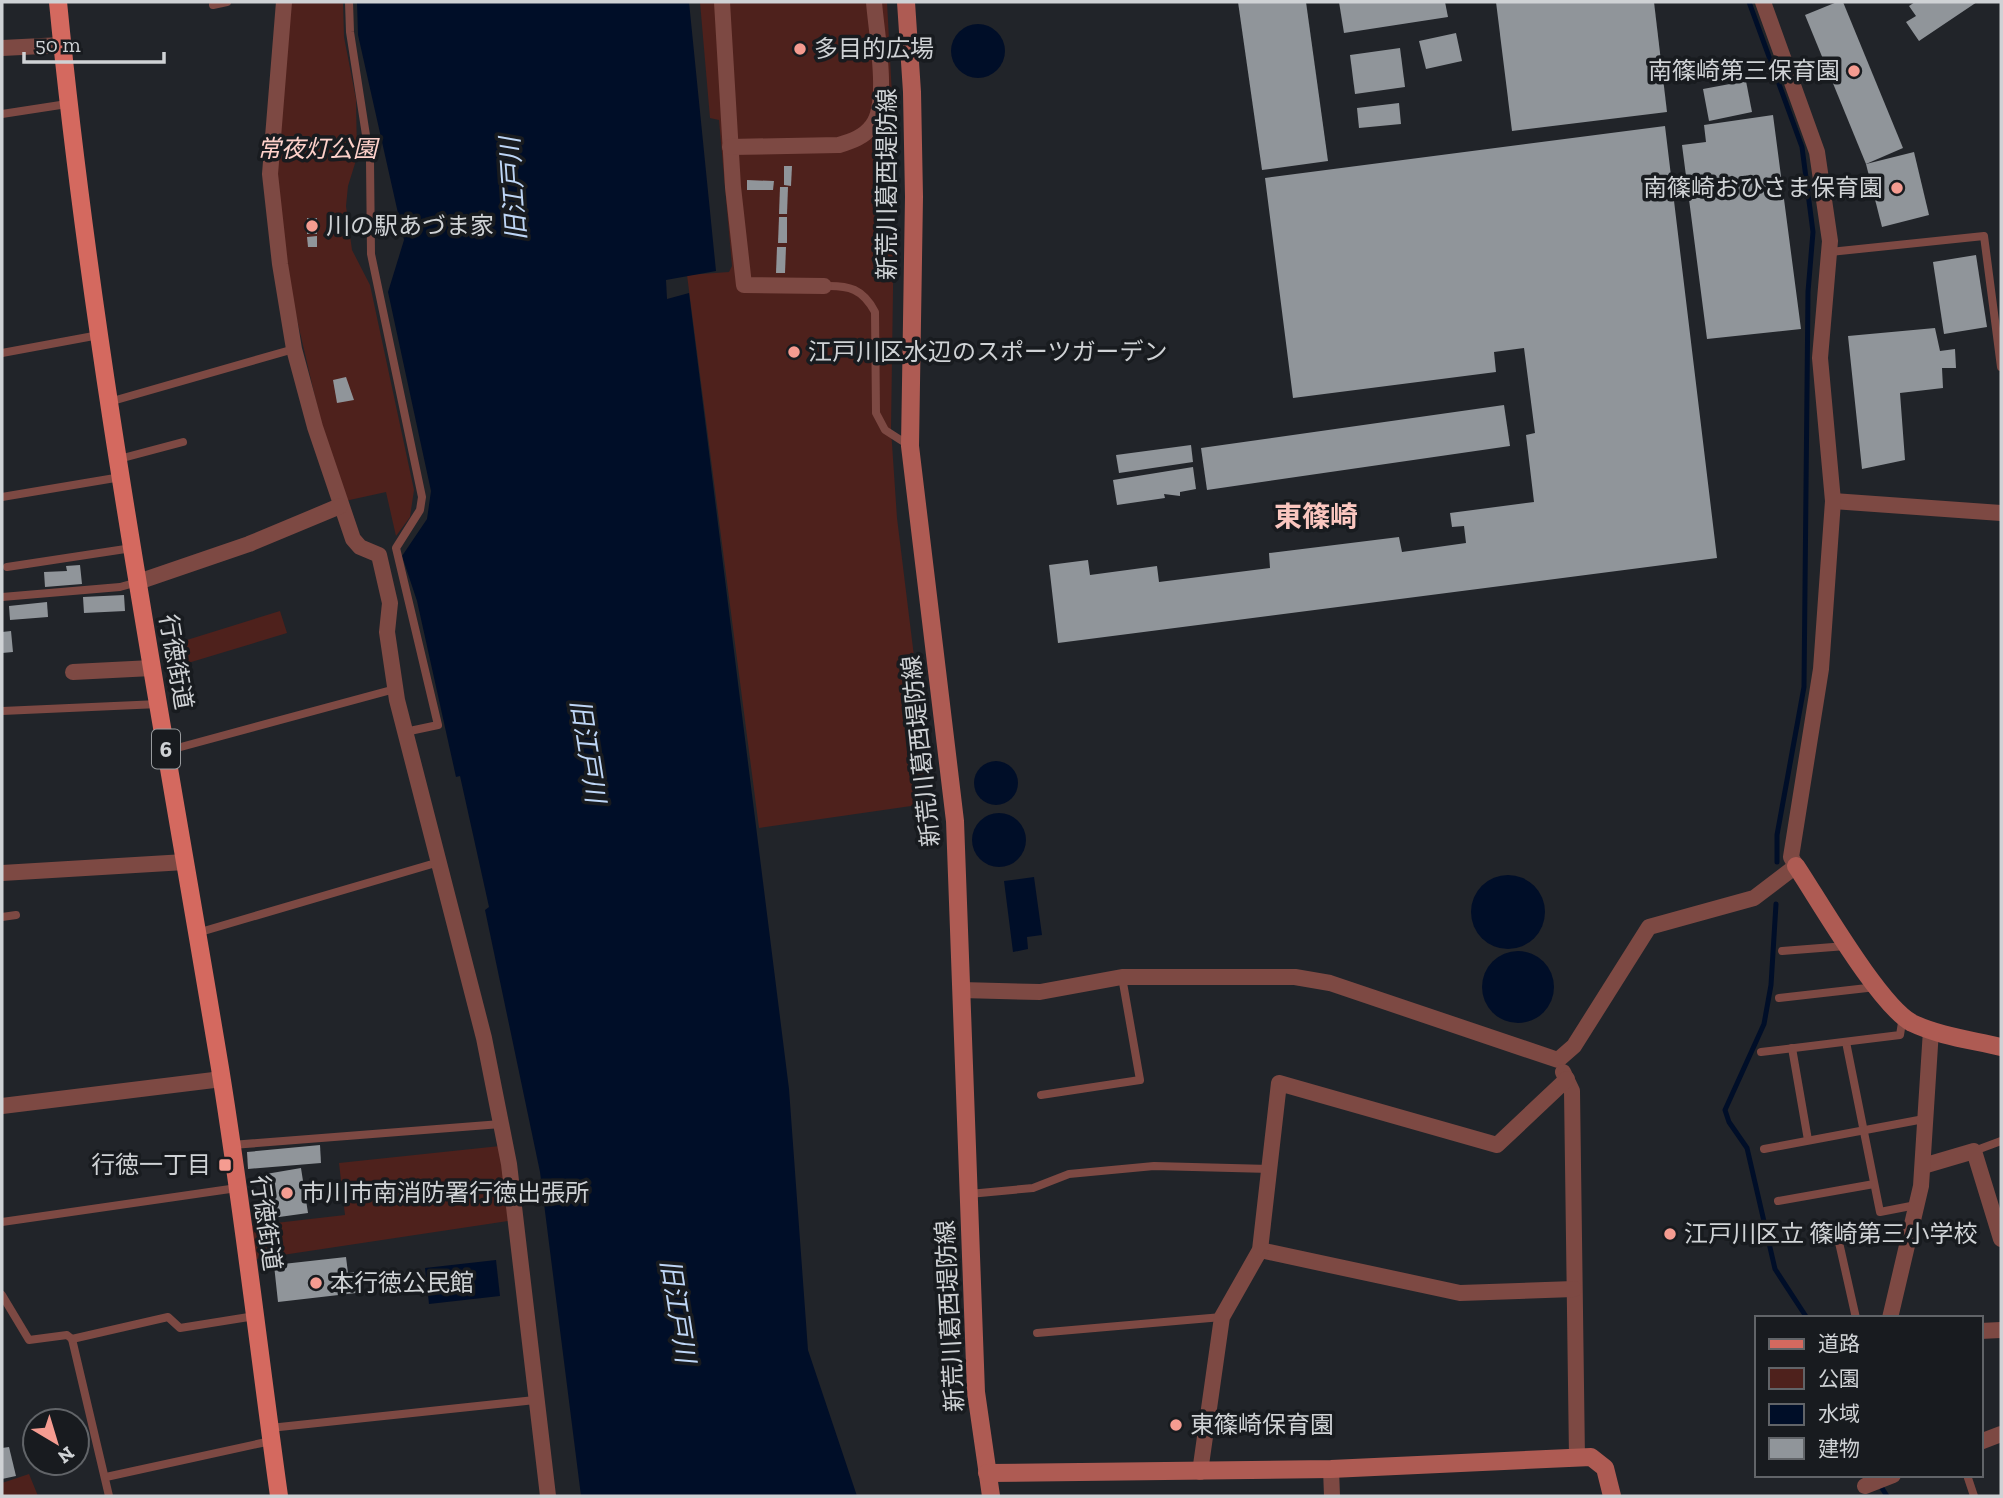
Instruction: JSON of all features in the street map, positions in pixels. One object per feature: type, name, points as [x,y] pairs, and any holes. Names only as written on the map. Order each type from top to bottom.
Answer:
[{"type":"main road","name":"行徳街道","points":[[58,2],[67,104],[108,402],[222,1079],[279,1496]]},
{"type":"main road","name":"新荒川葛西堤防線","points":[[906,2],[914,197],[910,446],[955,821],[976,1392],[991,1496]]},
{"type":"main road","points":[[1796,866],[1876,987],[1903,1016],[1931,1030],[2001,1047]]},
{"type":"main road","points":[[987,1473],[1331,1469],[1591,1457],[1600,1461],[1609,1475],[1612,1496]]},
{"type":"street","points":[[284,2],[270,174],[280,264],[295,349],[340,506],[357,544],[375,552],[381,559],[390,603],[387,626],[395,689],[484,1038],[511,1178],[548,1496]]},
{"type":"street","points":[[722,2],[730,147],[744,285],[824,286]]},
{"type":"street","points":[[730,147],[839,145],[856,140],[873,126],[881,107],[874,2]]},
{"type":"street","points":[[1558,1060],[1574,1046],[1648,927],[1754,898],[1796,866],[1791,857],[1821,669],[1833,501],[1820,359],[1830,252],[1817,152],[1763,2]]},
{"type":"street","points":[[2,48],[62,45]]},
{"type":"street","points":[[1833,501],[2001,513]]},
{"type":"street","points":[[138,582],[249,544],[340,506]]},
{"type":"street","points":[[73,672],[152,668]]},
{"type":"street","points":[[2,873],[185,862]]},
{"type":"street","points":[[961,990],[1040,992],[1122,977],[1295,977],[1330,983],[1558,1060],[1572,1091],[1577,1458]]},
{"type":"street","points":[[1890,1316],[1917,1205],[1923,1166],[1931,1030]]},
{"type":"street","points":[[2,1106],[222,1079]]},
{"type":"street","points":[[1200,1472],[1222,1317],[1260,1250],[1279,1083],[1497,1145],[1567,1080]]},
{"type":"street","points":[[1923,1166],[1974,1151],[1996,1205],[2001,1239]]},
{"type":"street","points":[[1260,1250],[1460,1293],[1574,1289]]},
{"type":"street","points":[[1982,1331],[2001,1330]]},
{"type":"street","points":[[1982,1441],[2001,1434]]},
{"type":"street","points":[[1331,1469],[1332,1496]]},
{"type":"lane","points":[[213,5],[227,2]]},
{"type":"lane","points":[[349,2],[350,32],[370,161],[371,254],[422,497],[421,510],[396,548],[438,724],[405,732]]},
{"type":"lane","points":[[2,114],[67,104]]},
{"type":"lane","points":[[1830,252],[1984,236],[2001,367]]},
{"type":"lane","points":[[824,286],[843,285],[855,289],[869,300],[875,312],[876,413],[886,430],[910,446]]},
{"type":"lane","points":[[2,353],[99,335]]},
{"type":"lane","points":[[108,402],[295,349]]},
{"type":"lane","points":[[2,497],[119,468],[183,442]]},
{"type":"lane","points":[[7,567],[132,548]]},
{"type":"lane","points":[[2,597],[120,587],[138,582]]},
{"type":"lane","points":[[166,751],[395,689]]},
{"type":"lane","points":[[2,711],[159,704]]},
{"type":"lane","points":[[197,933],[439,862]]},
{"type":"lane","points":[[2,918],[16,915]]},
{"type":"lane","points":[[1782,951],[1849,945]]},
{"type":"lane","points":[[1041,1095],[1140,1080],[1122,977]]},
{"type":"lane","points":[[1779,998],[1876,987]]},
{"type":"lane","points":[[1761,1052],[1900,1035],[1903,1016]]},
{"type":"lane","points":[[1846,1042],[1880,1212],[1917,1205]]},
{"type":"lane","points":[[1792,1048],[1808,1140]]},
{"type":"lane","points":[[1764,1149],[1924,1119]]},
{"type":"lane","points":[[230,1145],[501,1124]]},
{"type":"lane","points":[[1974,1151],[2001,1141]]},
{"type":"lane","points":[[969,1194],[1033,1188],[1069,1174],[1154,1166],[1271,1169]]},
{"type":"lane","points":[[1778,1201],[1874,1184]]},
{"type":"lane","points":[[2,1222],[236,1188]]},
{"type":"lane","points":[[1838,1238],[1856,1316]]},
{"type":"lane","points":[[2,1295],[29,1340],[67,1335],[72,1339],[109,1496]]},
{"type":"lane","points":[[72,1339],[168,1317],[180,1328],[255,1316]]},
{"type":"lane","points":[[1037,1333],[1222,1317]]},
{"type":"lane","points":[[106,1477],[271,1435],[536,1400]]},
{"type":"lane","points":[[1968,1477],[1974,1496]]},
{"type":"green space","name":"常夜灯公園","points":[[290,2],[343,2],[344,37],[356,99],[357,157],[348,186],[346,206],[352,250],[370,285],[414,490],[410,517],[396,536],[386,492],[345,501],[322,427],[292,298],[276,179]]},
{"type":"green space","name":"江戸川区水辺のスポーツガーデン","points":[[700,2],[887,2],[895,151],[891,429],[897,518],[932,803],[759,828],[687,275],[729,272],[732,266],[719,120],[710,118]]},
{"type":"green space","points":[[280,611],[287,633],[178,666],[174,644]]},
{"type":"green space","points":[[500,1146],[508,1221],[256,1259],[250,1226],[345,1215],[339,1163]]},
{"type":"green space","points":[[21,1477],[30,1477],[38,1496],[2,1496],[2,1483]]},
{"type":"water","name":"旧江戸川","points":[[357,2],[689,2],[716,271],[666,280],[667,299],[689,293],[789,1089],[808,1350],[857,1496],[581,1496],[540,1172],[485,910],[489,907],[460,776],[456,777],[417,601],[402,556],[427,519],[431,491],[388,292],[404,240],[358,35]]},
{"type":"water","points":[[978,24],[997,32],[1005,51],[997,70],[978,78],[959,70],[951,51],[959,32]]},
{"type":"water","points":[[996,761],[1012,767],[1018,783],[1012,799],[996,805],[980,799],[974,783],[980,767]]},
{"type":"water","points":[[999,813],[1018,821],[1026,840],[1018,859],[999,867],[980,859],[972,840],[980,821]]},
{"type":"water","points":[[1508,875],[1522,878],[1534,886],[1542,898],[1545,912],[1542,926],[1534,938],[1522,946],[1508,949],[1494,946],[1482,938],[1474,926],[1471,912],[1474,898],[1482,886],[1494,878]]},
{"type":"water","points":[[1034,877],[1042,935],[1027,937],[1028,949],[1013,952],[1004,881]]},
{"type":"water","points":[[1525,951],[1544,961],[1552,973],[1552,1001],[1544,1013],[1532,1021],[1511,1023],[1492,1013],[1484,1001],[1482,980],[1492,961],[1504,953]]},
{"type":"water","points":[[496,1260],[500,1296],[429,1304],[425,1268]]},
{"type":"building","points":[[1238,2],[1306,2],[1328,161],[1262,170]]},
{"type":"building","points":[[1339,2],[1445,2],[1448,17],[1344,33]]},
{"type":"building","points":[[1496,2],[1654,2],[1667,112],[1512,131]]},
{"type":"building","points":[[1843,2],[1903,148],[1866,164],[1805,15]]},
{"type":"building","points":[[1915,2],[1977,2],[1919,41],[1906,22],[1916,16],[1909,6]]},
{"type":"building","points":[[1456,33],[1462,61],[1426,69],[1419,41]]},
{"type":"building","points":[[1400,48],[1405,87],[1355,94],[1350,55]]},
{"type":"building","points":[[1746,81],[1752,112],[1709,121],[1703,89]]},
{"type":"building","points":[[1399,103],[1401,124],[1359,128],[1357,108]]},
{"type":"building","points":[[1773,115],[1801,329],[1707,339],[1682,145],[1706,142],[1704,125]]},
{"type":"building","points":[[1665,126],[1717,558],[1058,643],[1049,565],[1088,560],[1090,575],[1157,566],[1159,582],[1270,568],[1269,553],[1399,537],[1402,552],[1466,543],[1464,526],[1452,527],[1450,513],[1534,502],[1526,435],[1535,433],[1524,348],[1494,352],[1496,372],[1293,398],[1265,178]]},
{"type":"building","points":[[1914,152],[1929,215],[1882,227],[1866,164]]},
{"type":"building","points":[[784,166],[792,166],[791,186],[784,185]]},
{"type":"building","points":[[747,180],[774,181],[773,190],[747,190]]},
{"type":"building","points":[[780,187],[788,187],[787,214],[779,214]]},
{"type":"building","points":[[779,217],[787,217],[787,243],[778,243]]},
{"type":"building","name":"川の駅あづま家","points":[[307,218],[317,218],[317,234],[307,234]]},
{"type":"building","points":[[317,236],[317,247],[308,247],[307,237]]},
{"type":"building","points":[[777,247],[786,247],[785,273],[776,273]]},
{"type":"building","points":[[1976,255],[1987,327],[1944,334],[1933,262]]},
{"type":"building","points":[[1935,328],[1940,351],[1955,349],[1956,368],[1942,368],[1943,388],[1900,393],[1905,460],[1862,469],[1848,336]]},
{"type":"building","points":[[346,377],[354,400],[337,403],[333,380]]},
{"type":"building","points":[[1504,405],[1510,446],[1207,490],[1201,448]]},
{"type":"building","points":[[1191,445],[1193,462],[1119,473],[1116,455]]},
{"type":"building","points":[[1193,467],[1196,489],[1180,492],[1180,496],[1164,494],[1165,498],[1117,505],[1113,480]]},
{"type":"building","points":[[80,565],[82,584],[45,587],[44,572],[67,571],[66,566]]},
{"type":"building","points":[[124,595],[125,611],[84,613],[83,597]]},
{"type":"building","points":[[47,602],[48,617],[10,620],[9,606]]},
{"type":"building","points":[[11,631],[13,652],[2,653],[2,632]]},
{"type":"building","points":[[320,1145],[321,1163],[248,1169],[247,1152]]},
{"type":"building","name":"市川市南消防署行徳出張所","points":[[301,1168],[308,1213],[272,1218],[266,1174]]},
{"type":"building","name":"本行徳公民館","points":[[346,1257],[348,1273],[354,1272],[356,1293],[278,1302],[274,1265]]},
{"type":"building","points":[[9,1447],[16,1476],[2,1479],[2,1448]]},
{"type":"waterway","points":[[1749,2],[1802,147],[1813,232],[1808,292],[1804,687],[1777,835],[1777,862]]},
{"type":"waterway","points":[[1776,904],[1771,985],[1764,1024],[1725,1110],[1729,1122],[1747,1148],[1775,1269],[1806,1316]]},
{"type":"waterway","points":[[1878,1482],[1887,1496]]},
{"type":"place","name":"多目的広場","points":[[800,49]]},
{"type":"place","name":"南篠崎第三保育園","points":[[1854,71]]},
{"type":"place","name":"南篠崎おひさま保育園","points":[[1897,188]]},
{"type":"place","name":"川の駅あづま家","points":[[312,226]]},
{"type":"place","name":"江戸川区水辺のスポーツガーデン","points":[[794,352]]},
{"type":"place","name":"行徳一丁目","points":[[225,1165]]},
{"type":"place","name":"市川市南消防署行徳出張所","points":[[287,1193]]},
{"type":"place","name":"江戸川区立 篠崎第三小学校","points":[[1670,1234]]},
{"type":"place","name":"本行徳公民館","points":[[316,1283]]},
{"type":"place","name":"東篠崎保育園","points":[[1176,1425]]},
{"type":"district","name":"東篠崎","points":[[1316,516]]}]
